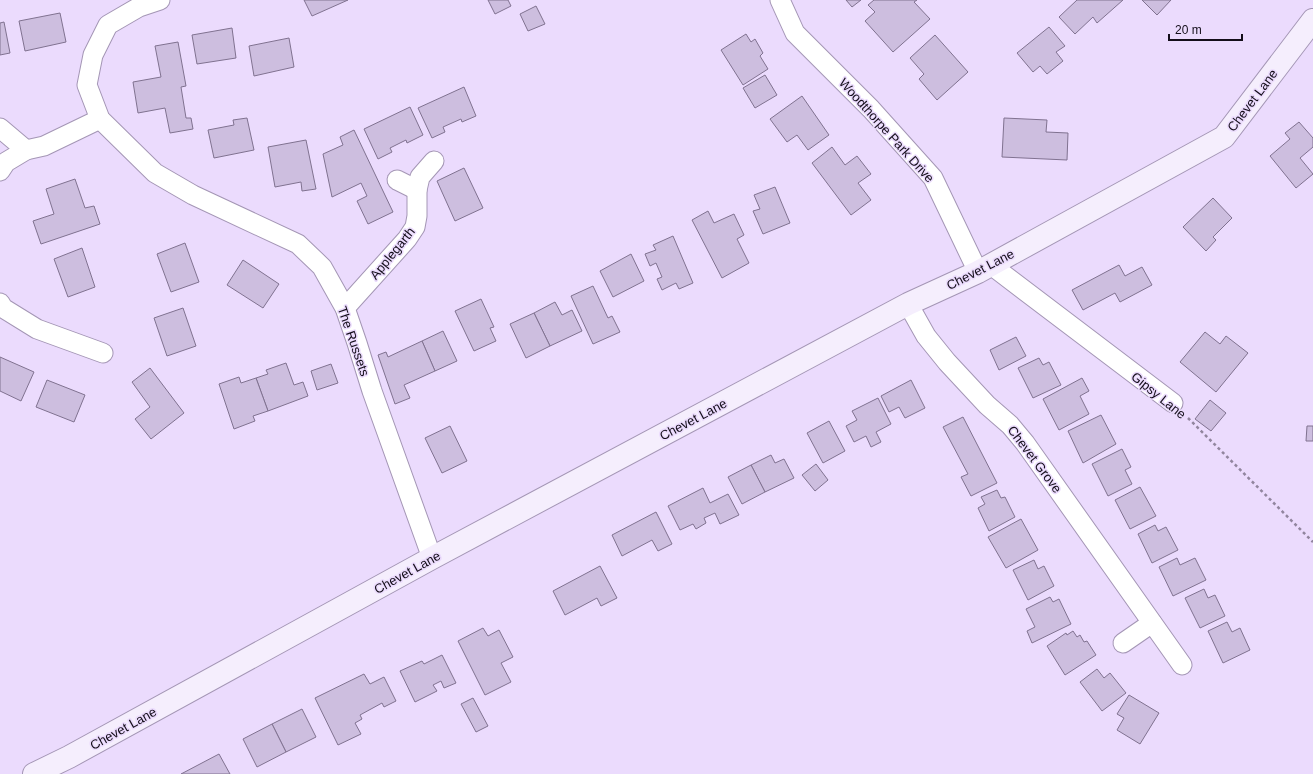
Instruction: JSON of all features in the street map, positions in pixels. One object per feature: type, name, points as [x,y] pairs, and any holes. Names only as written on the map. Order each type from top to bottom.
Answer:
[{"type":"main road","name":"Chevet Lane","points":[[34,774],[69,758],[432,558],[908,304],[984,269],[1224,137],[1313,20]]},
{"type":"street","name":"The Russets","points":[[160,0],[139,7],[108,25],[93,55],[87,85],[100,119],[155,173],[193,195],[298,244],[322,267],[345,308],[372,391],[432,558]]},
{"type":"street","name":"Woodthorpe Park Drive","points":[[780,0],[796,33],[871,109],[932,178],[984,269]]},
{"type":"street","points":[[0,171],[6,162],[26,150],[44,146],[100,119]]},
{"type":"street","points":[[0,128],[26,150]]},
{"type":"street","name":"Applegarth","points":[[345,308],[407,239],[415,227],[417,216],[417,190],[420,177],[434,161]]},
{"type":"street","points":[[397,180],[417,190]]},
{"type":"street","name":"Gipsy Lane","points":[[984,269],[1173,403]]},
{"type":"street","points":[[0,303],[3,308],[37,329],[103,353]]},
{"type":"street","name":"Chevet Grove","points":[[908,304],[926,336],[947,362],[987,405],[1010,425],[1025,443],[1182,665]]},
{"type":"street","points":[[1123,643],[1152,623]]},
{"type":"path","name":"Gipsy Lane","points":[[1173,403],[1313,542]]},
{"type":"building","points":[[304,0],[348,0],[312,16]]},
{"type":"building","points":[[488,0],[508,0],[511,6],[495,14]]},
{"type":"building","points":[[846,0],[861,0],[852,7]]},
{"type":"building","points":[[874,0],[917,0],[914,2],[930,19],[893,52],[865,21],[875,12],[868,5]]},
{"type":"building","points":[[1077,0],[1123,0],[1097,23],[1093,17],[1075,34],[1059,17]]},
{"type":"building","points":[[1142,0],[1171,0],[1157,15]]},
{"type":"building","points":[[536,6],[545,24],[528,31],[520,14]]},
{"type":"building","points":[[60,13],[66,42],[25,51],[19,21]]},
{"type":"building","points":[[4,22],[10,53],[0,55],[0,23]]},
{"type":"building","points":[[1049,27],[1065,46],[1056,52],[1063,61],[1047,74],[1040,66],[1033,72],[1017,53]]},
{"type":"building","points":[[232,28],[236,58],[197,64],[192,35]]},
{"type":"building","points":[[746,34],[751,42],[755,39],[763,53],[760,56],[768,69],[743,85],[721,50]]},
{"type":"building","points":[[935,35],[968,72],[937,100],[919,79],[924,74],[910,58]]},
{"type":"building","points":[[289,38],[294,67],[254,76],[249,46]]},
{"type":"building","points":[[178,42],[186,86],[181,87],[186,118],[191,118],[193,129],[170,133],[165,108],[138,113],[133,82],[161,77],[155,46]]},
{"type":"building","points":[[765,75],[777,95],[755,108],[743,88]]},
{"type":"building","points":[[464,87],[476,116],[462,122],[461,119],[443,127],[445,132],[432,138],[418,108]]},
{"type":"building","points":[[802,96],[829,135],[808,150],[797,135],[787,142],[770,119]]},
{"type":"building","points":[[410,107],[423,135],[407,143],[406,140],[390,148],[392,152],[378,159],[364,129]]},
{"type":"building","points":[[247,118],[254,150],[214,158],[208,130],[234,125],[233,120]]},
{"type":"building","points":[[1004,118],[1047,120],[1046,132],[1068,133],[1067,160],[1002,157]]},
{"type":"building","points":[[1299,122],[1313,138],[1313,147],[1300,158],[1313,174],[1296,188],[1270,156],[1290,139],[1285,133]]},
{"type":"building","points":[[354,130],[393,212],[368,224],[357,201],[367,196],[361,183],[332,197],[323,154],[343,145],[340,137]]},
{"type":"building","points":[[306,140],[316,189],[302,191],[301,182],[275,187],[268,147]]},
{"type":"building","points":[[832,147],[845,165],[857,156],[871,174],[858,183],[871,200],[851,215],[812,163]]},
{"type":"building","points":[[464,168],[483,208],[455,221],[437,181]]},
{"type":"building","points":[[75,179],[85,208],[94,206],[100,224],[41,244],[33,221],[54,214],[46,189]]},
{"type":"building","points":[[775,187],[790,223],[763,234],[753,211],[760,209],[754,195]]},
{"type":"building","points":[[1213,198],[1232,218],[1213,237],[1216,240],[1206,251],[1183,227]]},
{"type":"building","points":[[708,211],[714,223],[734,214],[744,235],[737,239],[749,263],[722,278],[692,220]]},
{"type":"building","points":[[673,236],[693,283],[679,289],[676,283],[662,290],[657,279],[662,277],[656,263],[650,266],[645,254],[656,250],[653,245]]},
{"type":"building","points":[[185,243],[199,282],[171,292],[157,254]]},
{"type":"building","points":[[82,248],[95,287],[68,297],[54,259]]},
{"type":"building","points":[[631,254],[644,281],[613,297],[600,271]]},
{"type":"building","points":[[243,260],[279,284],[263,308],[227,285]]},
{"type":"building","points":[[1119,265],[1125,276],[1142,267],[1152,285],[1120,302],[1115,293],[1083,310],[1072,290]]},
{"type":"building","points":[[593,286],[608,318],[612,316],[620,332],[593,344],[571,296]]},
{"type":"building","points":[[481,299],[494,327],[490,328],[496,341],[474,351],[455,311]]},
{"type":"building","points":[[555,302],[562,315],[572,310],[582,331],[550,346],[534,313]]},
{"type":"building","points":[[183,308],[196,346],[167,356],[154,318]]},
{"type":"building","points":[[534,313],[550,346],[526,358],[510,324]]},
{"type":"building","points":[[443,331],[457,361],[435,371],[422,341]]},
{"type":"building","points":[[1205,332],[1220,344],[1226,336],[1248,353],[1216,392],[1180,362]]},
{"type":"building","points":[[1016,337],[1026,356],[999,370],[990,350]]},
{"type":"building","points":[[422,341],[435,371],[404,385],[410,398],[395,404],[378,355],[386,352],[388,357]]},
{"type":"building","points":[[0,357],[34,372],[21,401],[0,391]]},
{"type":"building","points":[[1039,358],[1043,365],[1049,362],[1061,385],[1033,398],[1018,368]]},
{"type":"building","points":[[286,363],[294,385],[303,382],[308,396],[268,411],[256,378],[268,374],[266,370]]},
{"type":"building","points":[[331,364],[338,383],[317,390],[311,371]]},
{"type":"building","points":[[150,368],[184,413],[151,439],[135,419],[150,407],[132,382]]},
{"type":"building","points":[[239,377],[241,383],[256,378],[268,411],[253,416],[255,421],[234,429],[219,384]]},
{"type":"building","points":[[1082,378],[1089,391],[1080,396],[1089,414],[1059,430],[1043,399]]},
{"type":"building","points":[[47,380],[85,395],[74,422],[36,407]]},
{"type":"building","points":[[911,380],[925,408],[905,418],[899,407],[889,412],[881,396]]},
{"type":"building","points":[[878,398],[891,424],[876,432],[881,442],[871,447],[866,436],[854,442],[846,426],[857,420],[852,411]]},
{"type":"building","points":[[1210,400],[1226,413],[1211,431],[1195,419]]},
{"type":"building","points":[[1101,415],[1116,444],[1083,463],[1068,431]]},
{"type":"building","points":[[963,417],[997,483],[971,496],[961,477],[968,474],[943,427]]},
{"type":"building","points":[[829,421],[845,451],[823,463],[807,433]]},
{"type":"building","points":[[450,426],[467,461],[442,473],[425,438]]},
{"type":"building","points":[[1307,426],[1313,426],[1313,441],[1306,441]]},
{"type":"building","points":[[1122,449],[1131,467],[1125,470],[1132,484],[1108,496],[1092,464]]},
{"type":"building","points":[[771,455],[775,463],[784,459],[794,478],[765,492],[751,465]]},
{"type":"building","points":[[816,464],[828,480],[815,491],[802,475]]},
{"type":"building","points":[[751,465],[765,492],[742,504],[728,477]]},
{"type":"building","points":[[1140,487],[1156,516],[1130,529],[1115,500]]},
{"type":"building","points":[[703,488],[710,503],[728,494],[739,515],[720,524],[715,513],[704,518],[706,523],[696,529],[693,524],[680,530],[668,506]]},
{"type":"building","points":[[997,490],[1001,498],[1005,497],[1015,517],[989,531],[978,508],[985,504],[981,497]]},
{"type":"building","points":[[656,512],[672,544],[658,551],[652,540],[622,556],[612,535]]},
{"type":"building","points":[[1021,519],[1038,550],[1006,568],[988,537]]},
{"type":"building","points":[[1155,525],[1158,531],[1166,527],[1178,550],[1152,563],[1138,534]]},
{"type":"building","points":[[1177,558],[1180,565],[1195,558],[1206,580],[1173,596],[1159,567]]},
{"type":"building","points":[[1034,560],[1038,569],[1044,566],[1054,586],[1028,600],[1013,570]]},
{"type":"building","points":[[600,566],[617,598],[601,606],[597,598],[565,615],[553,591]]},
{"type":"building","points":[[1204,589],[1208,598],[1215,595],[1225,616],[1200,628],[1185,598]]},
{"type":"building","points":[[1050,597],[1053,602],[1059,599],[1071,624],[1032,643],[1027,631],[1035,627],[1026,609]]},
{"type":"building","points":[[1227,622],[1232,632],[1240,628],[1250,650],[1223,663],[1208,631]]},
{"type":"building","points":[[483,628],[488,636],[499,630],[513,657],[501,663],[511,682],[485,695],[458,641]]},
{"type":"building","points":[[1073,631],[1077,637],[1080,635],[1084,642],[1087,641],[1096,655],[1065,675],[1047,646],[1066,633],[1067,635]]},
{"type":"building","points":[[442,655],[456,683],[444,688],[441,681],[433,685],[437,691],[415,702],[400,671],[422,661],[424,664]]},
{"type":"building","points":[[1097,669],[1104,678],[1110,673],[1126,693],[1102,711],[1080,682]]},
{"type":"building","points":[[364,674],[370,684],[384,677],[396,701],[384,707],[382,703],[360,715],[362,719],[355,723],[361,734],[338,745],[315,698]]},
{"type":"building","points":[[1129,695],[1159,713],[1140,744],[1117,730],[1124,718],[1117,714]]},
{"type":"building","points":[[473,698],[488,726],[476,732],[461,704]]},
{"type":"building","points":[[302,709],[316,737],[286,752],[272,724]]},
{"type":"building","points":[[272,724],[286,752],[257,767],[243,739]]},
{"type":"building","points":[[219,754],[230,774],[181,774]]}]
